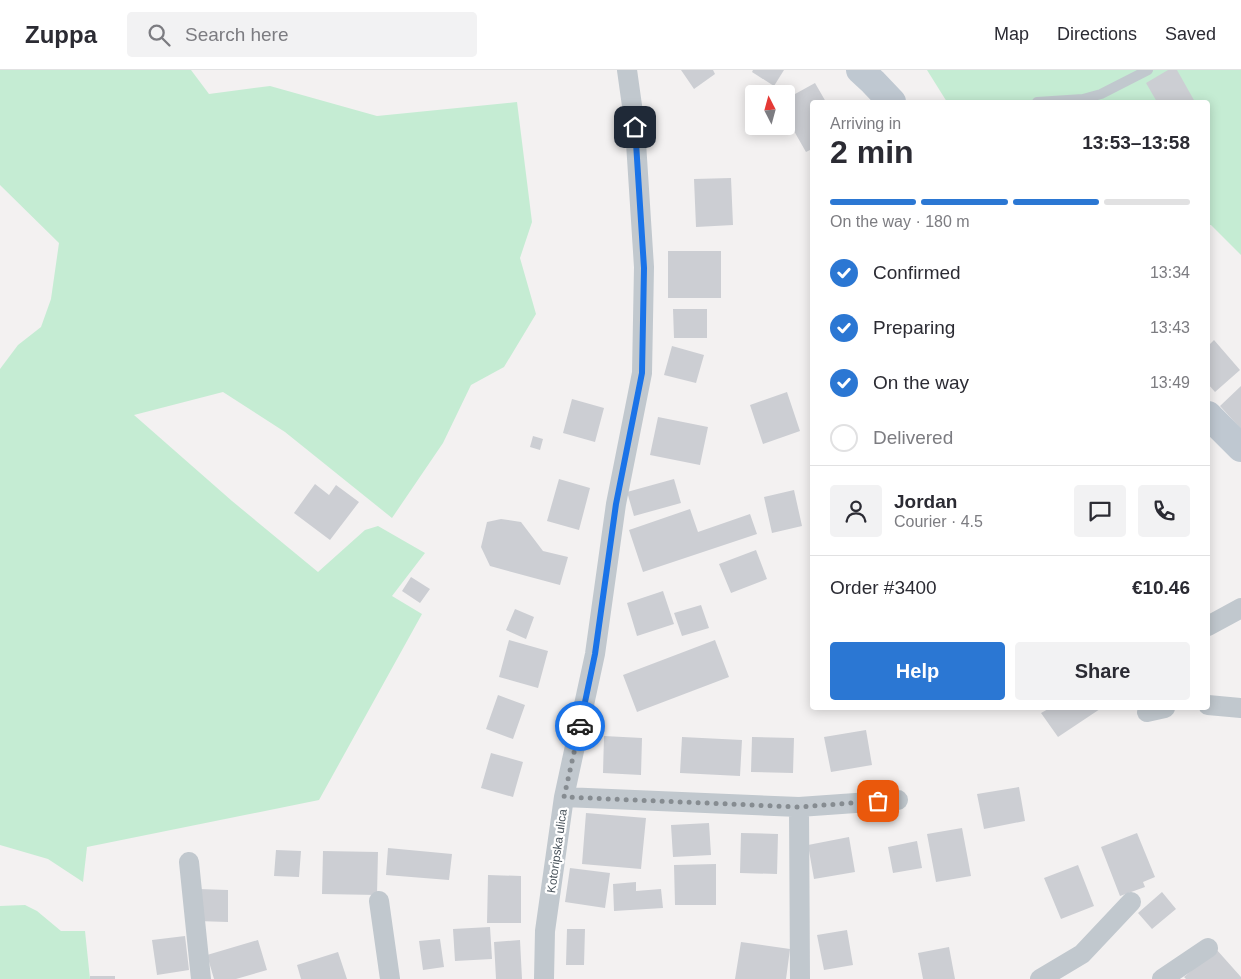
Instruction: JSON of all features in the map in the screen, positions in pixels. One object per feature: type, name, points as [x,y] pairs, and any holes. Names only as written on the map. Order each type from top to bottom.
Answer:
[{"type":"street","name":"Kotoripska ulica","points":[[544,979],[545,930],[564,797],[595,654],[616,504],[642,373],[644,268],[635,127],[627,70]]},
{"type":"street","points":[[860,70],[890,100]]},
{"type":"street","points":[[1210,417],[1241,448]]},
{"type":"street","points":[[1210,625],[1241,608]]},
{"type":"street","points":[[1210,705],[1241,708]]},
{"type":"street","points":[[564,797],[799,807],[898,800]]},
{"type":"street","points":[[799,807],[800,979]]},
{"type":"street","points":[[189,862],[201,979]]},
{"type":"street","points":[[379,901],[390,979]]},
{"type":"street","points":[[1040,979],[1082,954],[1131,902]]},
{"type":"street","points":[[1162,979],[1208,948]]},
{"type":"lane","points":[[1068,100],[1083,99],[1101,94],[1148,70]]},
{"type":"green space","points":[[0,70],[191,70],[209,94],[270,86],[377,116],[517,102],[532,222],[520,258],[536,314],[504,367],[471,385],[443,443],[392,518],[285,432],[223,392],[134,415],[232,501],[318,572],[365,530],[378,526],[425,553],[392,596],[422,614],[319,800],[87,847],[83,882],[48,859],[0,845],[0,369],[18,345],[41,327],[51,299],[59,243],[0,185]]},
{"type":"green space","points":[[927,70],[1241,70],[1241,255],[1210,225],[1210,100],[946,100]]},
{"type":"green space","points":[[25,905],[37,911],[61,931],[85,931],[90,979],[0,979],[0,906]]},
{"type":"building","points":[[681,70],[713,70],[715,74],[694,89]]},
{"type":"building","points":[[753,70],[784,70],[775,85],[752,72]]},
{"type":"building","points":[[1168,70],[1177,70],[1194,100],[1156,100],[1146,83]]},
{"type":"building","points":[[815,83],[825,100],[810,100],[810,150],[806,152],[795,133],[795,94]]},
{"type":"building","points":[[731,178],[733,225],[696,227],[694,179]]},
{"type":"building","points":[[668,251],[721,251],[721,298],[668,298]]},
{"type":"building","points":[[673,309],[707,309],[707,338],[674,338]]},
{"type":"building","points":[[1214,340],[1240,370],[1215,392],[1210,386],[1210,344]]},
{"type":"building","points":[[672,346],[704,355],[696,383],[664,375]]},
{"type":"building","points":[[1241,386],[1241,429],[1220,406]]},
{"type":"building","points":[[787,392],[800,431],[763,444],[750,405]]},
{"type":"building","points":[[572,399],[604,408],[595,442],[563,433]]},
{"type":"building","points":[[658,417],[708,427],[700,465],[650,455]]},
{"type":"building","points":[[533,436],[543,439],[540,450],[530,447]]},
{"type":"building","points":[[559,479],[590,488],[579,530],[547,521]]},
{"type":"building","points":[[674,479],[681,503],[634,516],[627,492]]},
{"type":"building","points":[[315,484],[329,495],[336,485],[359,502],[330,540],[294,513]]},
{"type":"building","points":[[794,490],[802,526],[772,533],[764,497]]},
{"type":"building","points":[[690,509],[698,532],[750,514],[757,534],[643,572],[629,530]]},
{"type":"building","points":[[501,519],[521,522],[543,551],[568,557],[560,585],[490,566],[481,547],[487,522]]},
{"type":"building","points":[[756,550],[767,579],[731,593],[719,564]]},
{"type":"building","points":[[411,577],[430,589],[420,603],[402,591]]},
{"type":"building","points":[[663,591],[674,624],[637,636],[627,603]]},
{"type":"building","points":[[701,605],[709,628],[682,636],[674,613]]},
{"type":"building","points":[[515,609],[534,617],[526,639],[506,630]]},
{"type":"building","points":[[509,640],[548,651],[538,688],[499,677]]},
{"type":"building","points":[[715,640],[729,677],[637,712],[623,675]]},
{"type":"building","points":[[498,695],[525,705],[513,739],[486,729]]},
{"type":"building","points":[[1046,710],[1098,710],[1058,737],[1041,713]]},
{"type":"building","points":[[866,730],[872,765],[831,772],[824,737]]},
{"type":"building","points":[[604,736],[642,738],[641,775],[603,773]]},
{"type":"building","points":[[682,737],[742,740],[740,776],[680,773]]},
{"type":"building","points":[[752,737],[794,738],[793,773],[751,772]]},
{"type":"building","points":[[491,753],[523,762],[513,797],[481,788]]},
{"type":"building","points":[[1019,787],[1025,821],[984,829],[977,794]]},
{"type":"building","points":[[586,813],[646,818],[641,869],[582,864]]},
{"type":"building","points":[[709,823],[711,855],[673,857],[671,825]]},
{"type":"building","points":[[962,828],[971,876],[936,882],[927,834]]},
{"type":"building","points":[[741,833],[778,834],[777,874],[740,873]]},
{"type":"building","points":[[1137,833],[1155,877],[1143,882],[1145,887],[1120,896],[1101,847]]},
{"type":"building","points":[[849,837],[855,872],[814,879],[808,845]]},
{"type":"building","points":[[917,841],[922,868],[893,873],[888,847]]},
{"type":"building","points":[[388,848],[452,854],[449,880],[386,875]]},
{"type":"building","points":[[276,850],[301,851],[299,877],[274,876]]},
{"type":"building","points":[[323,851],[378,852],[377,895],[322,894]]},
{"type":"building","points":[[716,864],[716,905],[675,905],[674,865]]},
{"type":"building","points":[[1078,865],[1094,906],[1061,919],[1044,878]]},
{"type":"building","points":[[570,868],[610,873],[605,908],[565,902]]},
{"type":"building","points":[[488,875],[521,876],[521,923],[487,923]]},
{"type":"building","points":[[636,882],[636,891],[661,889],[663,908],[614,911],[613,884]]},
{"type":"building","points":[[198,889],[228,890],[228,922],[197,921]]},
{"type":"building","points":[[1162,892],[1176,909],[1152,929],[1138,913]]},
{"type":"building","points":[[490,927],[492,959],[455,961],[453,929]]},
{"type":"building","points":[[567,929],[585,929],[584,965],[566,965]]},
{"type":"building","points":[[847,930],[853,965],[824,970],[817,935]]},
{"type":"building","points":[[185,936],[189,970],[157,975],[152,940]]},
{"type":"building","points":[[440,939],[444,967],[423,970],[419,941]]},
{"type":"building","points":[[258,940],[267,970],[236,979],[214,979],[207,955]]},
{"type":"building","points":[[520,940],[522,979],[496,979],[494,942]]},
{"type":"building","points":[[741,942],[790,949],[786,979],[735,979]]},
{"type":"building","points":[[949,947],[955,979],[923,979],[918,953]]},
{"type":"building","points":[[1216,949],[1241,979],[1186,979],[1184,977]]},
{"type":"building","points":[[338,952],[347,979],[301,979],[297,965]]},
{"type":"building","points":[[90,976],[115,976],[115,979],[90,979]]},
{"type":"way so far","points":[[580,726],[564,797],[799,807],[878,801]]},
{"type":"route","points":[[580,726],[595,654],[616,504],[642,373],[644,268],[635,127]]}]
